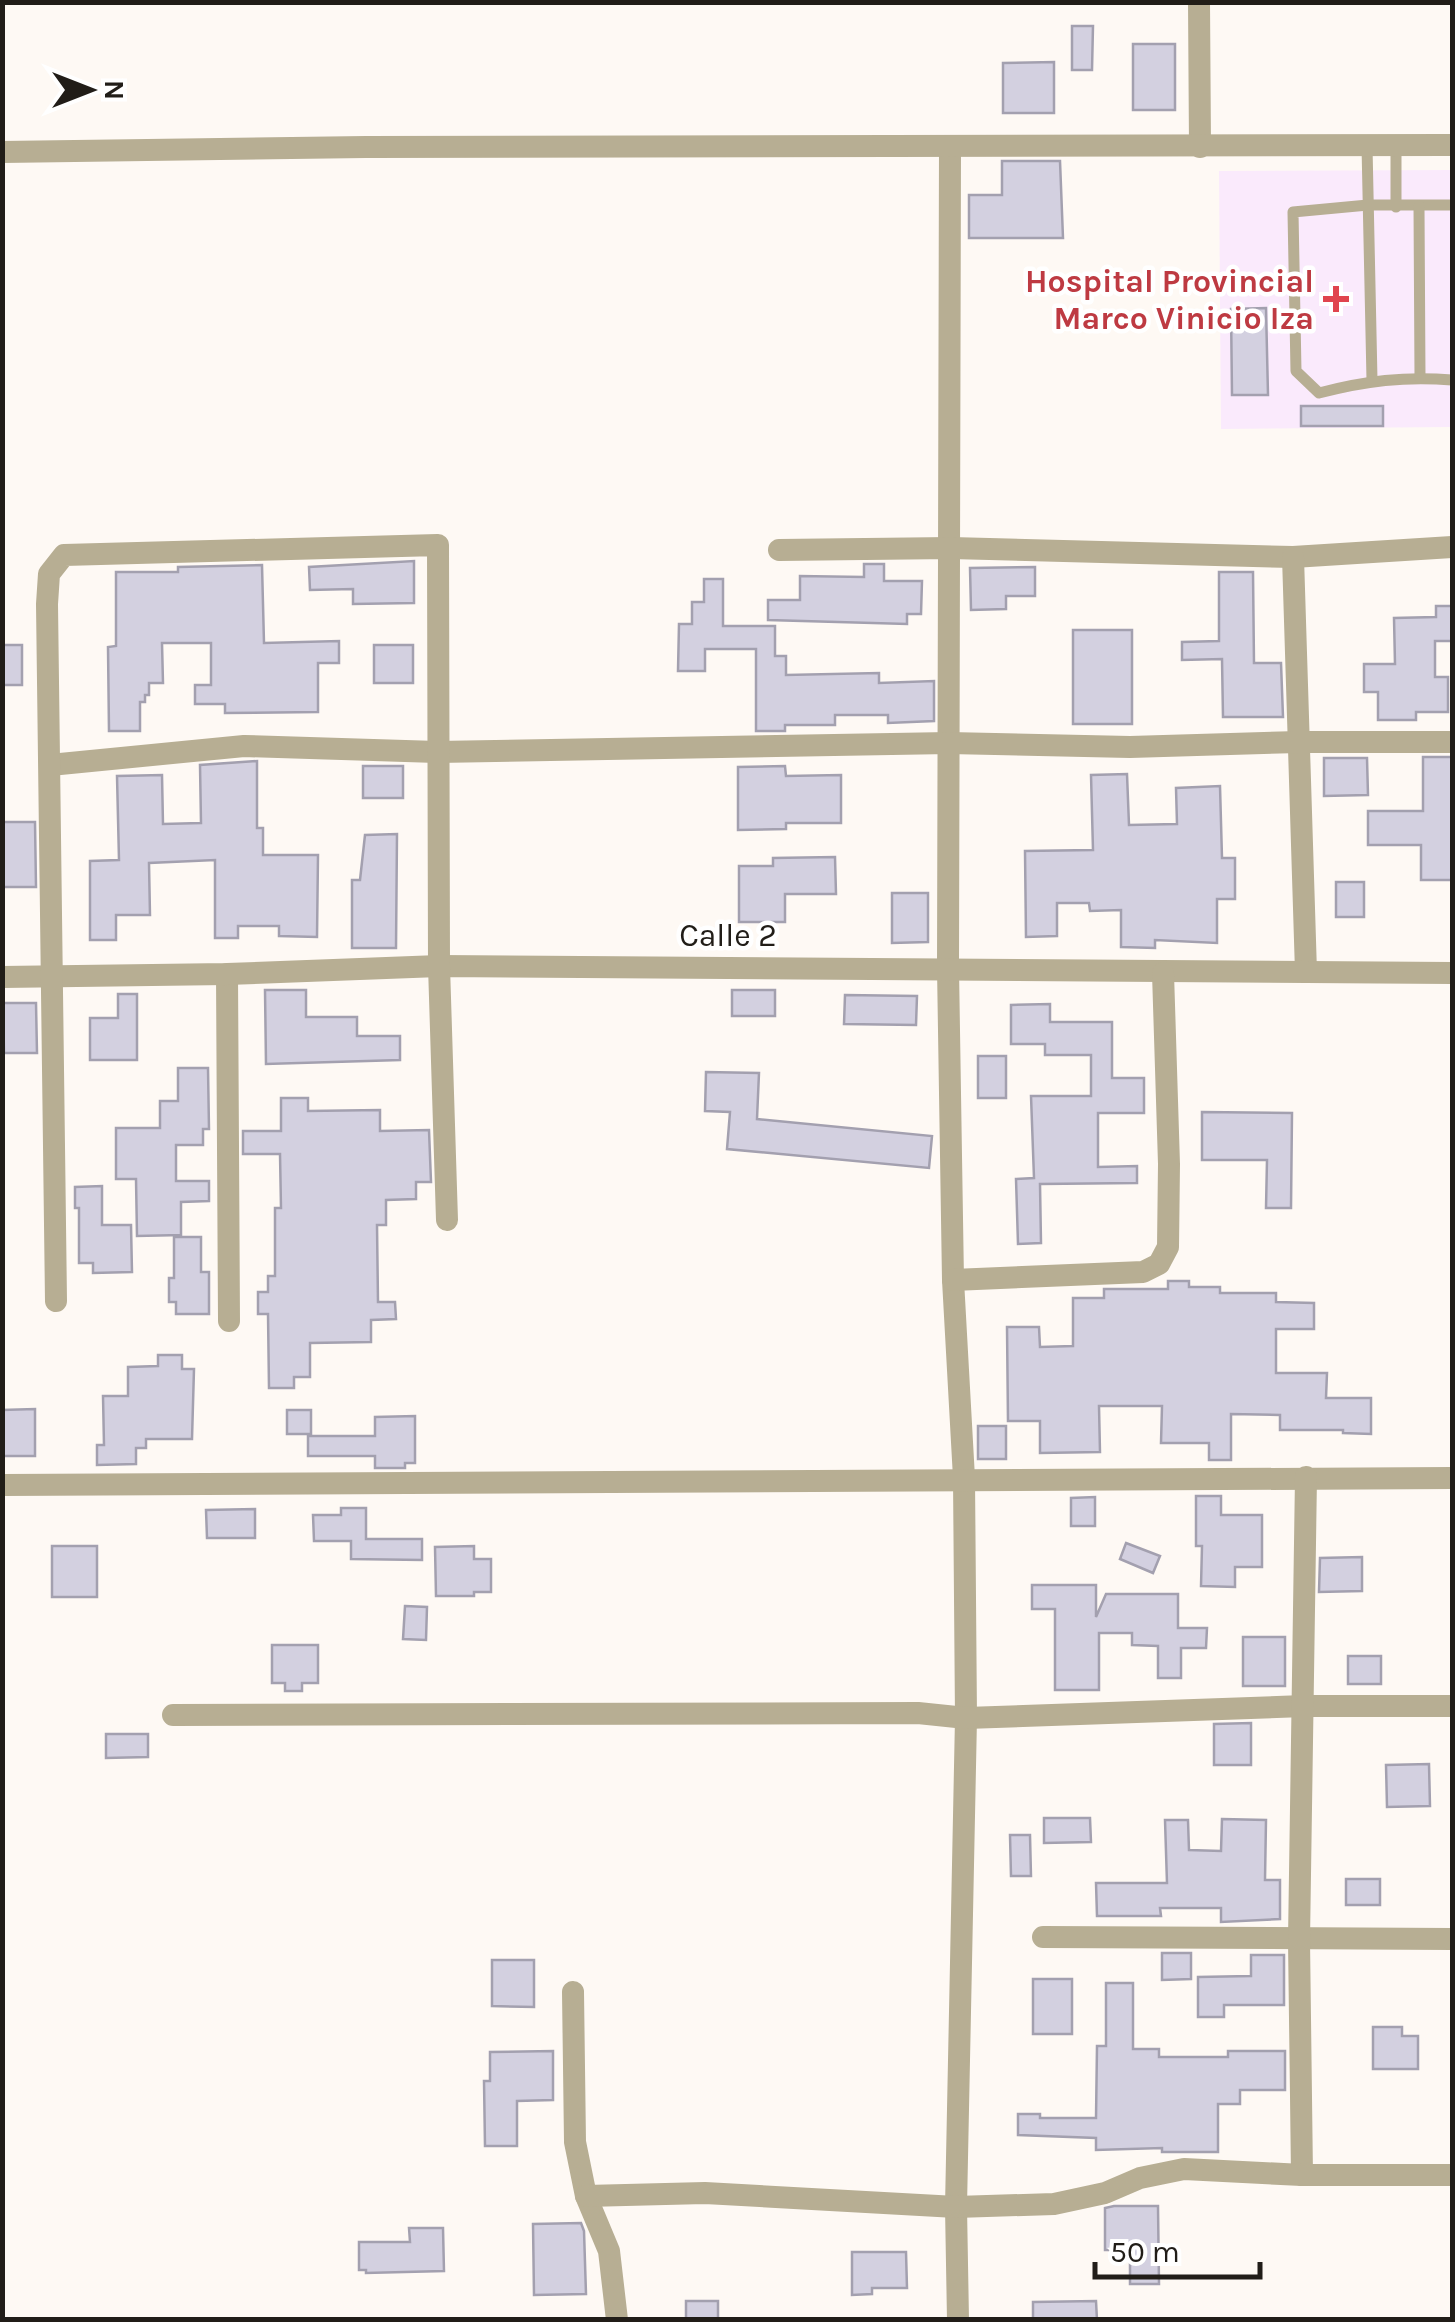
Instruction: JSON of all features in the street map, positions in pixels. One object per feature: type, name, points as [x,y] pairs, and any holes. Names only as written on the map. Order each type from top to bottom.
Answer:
[{"type":"street","points":[[1199,2],[1200,147]]},
{"type":"street","points":[[2,152],[366,147],[1452,145]]},
{"type":"street","points":[[950,146],[948,968],[954,1280],[964,1478],[966,1718],[956,2207],[958,2320]]},
{"type":"street","points":[[56,1300],[46,604],[49,574],[64,555],[438,545],[439,966],[447,1220]]},
{"type":"street","points":[[779,550],[950,548],[1293,557],[1452,547]]},
{"type":"street","points":[[1293,557],[1306,972]]},
{"type":"street","points":[[50,765],[244,746],[437,752],[949,743],[1130,748],[1452,742]]},
{"type":"street","name":"Calle 2","points":[[2,977],[439,966],[1452,973]]},
{"type":"street","points":[[954,1280],[1143,1272],[1159,1264],[1168,1246],[1164,973]]},
{"type":"street","points":[[227,974],[229,1322]]},
{"type":"street","points":[[1302,2175],[1299,1940],[1306,1477]]},
{"type":"street","points":[[2,1485],[1452,1478]]},
{"type":"street","points":[[173,1716],[918,1713],[966,1718],[1304,1706],[1452,1706]]},
{"type":"street","points":[[1043,1938],[1452,1940]]},
{"type":"street","points":[[572,1992],[575,2142],[586,2196],[609,2251],[617,2320]]},
{"type":"street","points":[[586,2196],[704,2193],[956,2207],[1054,2204],[1106,2193],[1140,2178],[1184,2168],[1302,2175],[1452,2176]]},
{"type":"lane","points":[[1396,145],[1396,207]]},
{"type":"lane","points":[[1367,146],[1372,380]]},
{"type":"lane","points":[[1452,205],[1368,205],[1293,212],[1296,371],[1319,393],[1372,380],[1452,380]]},
{"type":"lane","points":[[1419,206],[1420,377]]},
{"type":"shaded area","name":"Hospital Provincial Marco Vinicio Iza","points":[[1452,170],[1452,427],[1221,429],[1219,171]]},
{"type":"building","points":[[1072,26],[1093,26],[1092,70],[1072,70]]},
{"type":"building","points":[[1133,44],[1175,44],[1175,110],[1133,110]]},
{"type":"building","points":[[1054,62],[1054,113],[1003,113],[1003,63]]},
{"type":"building","points":[[1002,161],[1060,161],[1063,238],[969,238],[969,195],[1002,195]]},
{"type":"building","points":[[1266,308],[1268,395],[1232,395],[1231,309]]},
{"type":"building","points":[[1301,406],[1383,406],[1383,426],[1301,426]]},
{"type":"building","points":[[414,561],[414,603],[353,604],[353,589],[310,590],[309,567]]},
{"type":"building","points":[[864,564],[884,564],[884,581],[922,581],[921,614],[907,614],[907,624],[768,620],[768,600],[800,600],[800,576],[864,577]]},
{"type":"building","points":[[262,565],[264,643],[339,641],[339,663],[318,663],[318,712],[225,713],[225,704],[195,704],[195,685],[211,685],[211,643],[162,643],[163,683],[149,683],[149,695],[145,695],[145,702],[140,702],[140,731],[109,731],[108,647],[116,646],[116,572]]},
{"type":"building","points":[[1035,567],[1035,596],[1006,596],[1006,609],[971,610],[970,568]]},
{"type":"building","points":[[1219,572],[1253,572],[1254,663],[1281,663],[1283,717],[1223,717],[1222,659],[1182,660],[1182,642],[1219,641]]},
{"type":"building","points":[[704,579],[723,579],[723,626],[775,626],[775,656],[786,656],[786,675],[879,673],[879,683],[934,681],[934,721],[888,723],[888,715],[835,715],[835,725],[785,725],[785,731],[756,731],[756,649],[705,649],[705,671],[678,671],[679,624],[692,624],[692,602],[704,602]]},
{"type":"building","points":[[1436,606],[1452,606],[1452,641],[1435,641],[1435,677],[1448,677],[1448,712],[1416,712],[1416,720],[1378,720],[1378,692],[1364,692],[1364,664],[1395,664],[1394,618],[1436,617]]},
{"type":"building","points":[[1073,630],[1132,630],[1132,724],[1073,724]]},
{"type":"building","points":[[2,645],[22,645],[22,685],[2,685]]},
{"type":"building","points":[[374,645],[413,645],[413,683],[374,683]]},
{"type":"building","points":[[1423,757],[1452,757],[1452,880],[1421,880],[1421,845],[1368,845],[1368,811],[1423,811]]},
{"type":"building","points":[[1324,758],[1367,758],[1368,795],[1324,796]]},
{"type":"building","points":[[257,761],[257,828],[263,828],[263,855],[318,855],[317,937],[279,936],[279,926],[238,926],[238,938],[215,938],[215,860],[149,863],[150,915],[116,915],[116,940],[90,940],[90,861],[119,860],[117,776],[162,775],[163,824],[201,823],[200,765]]},
{"type":"building","points":[[363,766],[403,766],[403,798],[363,798]]},
{"type":"building","points":[[785,766],[786,776],[841,775],[841,823],[786,823],[786,829],[738,830],[738,767]]},
{"type":"building","points":[[1127,774],[1129,825],[1177,824],[1176,788],[1220,786],[1222,858],[1235,858],[1235,899],[1217,899],[1217,943],[1155,940],[1155,948],[1121,947],[1121,910],[1090,911],[1089,903],[1057,903],[1057,936],[1026,937],[1025,851],[1093,850],[1091,775]]},
{"type":"building","points":[[2,822],[35,822],[36,887],[2,887]]},
{"type":"building","points":[[397,834],[396,948],[352,948],[352,880],[360,880],[365,835]]},
{"type":"building","points":[[835,857],[836,894],[785,894],[785,922],[739,922],[739,866],[773,866],[773,858]]},
{"type":"building","points":[[1336,882],[1364,882],[1364,917],[1336,917]]},
{"type":"building","points":[[892,893],[928,893],[928,942],[892,943]]},
{"type":"building","points":[[265,990],[306,990],[306,1017],[357,1017],[357,1036],[400,1036],[400,1060],[266,1064]]},
{"type":"building","points":[[732,990],[775,990],[775,1016],[732,1016]]},
{"type":"building","points":[[118,994],[137,994],[137,1060],[90,1060],[90,1018],[118,1018]]},
{"type":"building","points":[[845,995],[917,996],[916,1025],[844,1024]]},
{"type":"building","points":[[3,1003],[36,1003],[37,1053],[4,1053]]},
{"type":"building","points":[[1050,1004],[1050,1022],[1112,1022],[1112,1078],[1144,1078],[1144,1113],[1098,1113],[1098,1167],[1137,1166],[1137,1183],[1040,1184],[1041,1243],[1018,1244],[1016,1179],[1034,1178],[1031,1096],[1091,1096],[1091,1055],[1045,1055],[1045,1044],[1011,1044],[1011,1005]]},
{"type":"building","points":[[978,1056],[1006,1056],[1006,1098],[978,1098]]},
{"type":"building","points":[[178,1068],[208,1068],[209,1129],[203,1129],[203,1145],[176,1145],[176,1181],[209,1181],[209,1201],[181,1202],[181,1235],[137,1236],[136,1179],[116,1179],[116,1128],[160,1128],[160,1101],[178,1101]]},
{"type":"building","points":[[706,1072],[759,1073],[757,1119],[932,1136],[929,1168],[727,1149],[730,1112],[705,1111]]},
{"type":"building","points":[[281,1098],[308,1098],[308,1111],[380,1110],[380,1131],[429,1130],[431,1182],[416,1182],[416,1199],[386,1200],[386,1225],[377,1225],[378,1302],[395,1302],[396,1319],[371,1320],[371,1342],[310,1343],[310,1377],[294,1377],[294,1388],[269,1388],[268,1314],[258,1314],[258,1292],[268,1292],[268,1276],[275,1276],[275,1208],[281,1208],[280,1154],[243,1154],[243,1131],[281,1131]]},
{"type":"building","points":[[1202,1112],[1292,1113],[1291,1208],[1266,1208],[1267,1160],[1202,1160]]},
{"type":"building","points":[[102,1186],[102,1225],[131,1225],[132,1272],[93,1273],[93,1263],[79,1263],[75,1187]]},
{"type":"building","points":[[174,1237],[201,1237],[201,1272],[209,1272],[209,1314],[176,1314],[176,1302],[169,1302],[169,1278],[174,1278]]},
{"type":"building","points":[[1168,1281],[1189,1281],[1189,1287],[1220,1287],[1220,1293],[1276,1293],[1276,1302],[1314,1303],[1314,1329],[1276,1329],[1276,1373],[1327,1373],[1326,1398],[1371,1398],[1371,1434],[1280,1430],[1280,1415],[1231,1414],[1231,1460],[1209,1460],[1209,1443],[1161,1443],[1162,1406],[1099,1406],[1100,1452],[1040,1453],[1040,1421],[1008,1421],[1007,1327],[1039,1327],[1040,1347],[1073,1346],[1073,1298],[1104,1298],[1104,1289],[1168,1289]]},
{"type":"building","points":[[158,1355],[182,1355],[182,1369],[194,1369],[192,1439],[146,1439],[146,1448],[136,1448],[136,1464],[97,1465],[97,1445],[104,1445],[103,1396],[128,1396],[128,1367],[158,1366]]},
{"type":"building","points":[[35,1409],[35,1456],[2,1456],[2,1410]]},
{"type":"building","points":[[287,1410],[311,1410],[311,1434],[287,1434]]},
{"type":"building","points":[[415,1416],[415,1463],[405,1463],[405,1468],[375,1468],[375,1456],[308,1456],[308,1436],[375,1436],[375,1417]]},
{"type":"building","points":[[978,1426],[1006,1426],[1006,1459],[978,1459]]},
{"type":"building","points":[[1196,1496],[1221,1496],[1221,1515],[1262,1515],[1262,1567],[1235,1567],[1235,1587],[1201,1586],[1202,1546],[1196,1546]]},
{"type":"building","points":[[1095,1497],[1095,1526],[1071,1526],[1071,1498]]},
{"type":"building","points":[[341,1508],[366,1508],[366,1539],[422,1539],[422,1560],[351,1559],[351,1541],[314,1541],[313,1515],[341,1515]]},
{"type":"building","points":[[255,1509],[255,1538],[207,1538],[206,1510]]},
{"type":"building","points":[[1126,1543],[1160,1556],[1153,1573],[1120,1559]]},
{"type":"building","points":[[52,1546],[97,1546],[97,1597],[52,1597]]},
{"type":"building","points":[[474,1546],[474,1559],[491,1559],[491,1592],[436,1596],[435,1547]]},
{"type":"building","points":[[1362,1557],[1362,1591],[1319,1592],[1320,1558]]},
{"type":"building","points":[[1032,1585],[1096,1585],[1096,1617],[1106,1594],[1178,1594],[1178,1628],[1207,1628],[1206,1648],[1181,1648],[1181,1678],[1158,1678],[1158,1646],[1132,1645],[1132,1633],[1099,1633],[1099,1690],[1055,1690],[1055,1609],[1032,1609]]},
{"type":"building","points":[[405,1606],[427,1607],[426,1640],[403,1639]]},
{"type":"building","points":[[1243,1637],[1285,1637],[1285,1686],[1243,1686]]},
{"type":"building","points":[[272,1645],[318,1645],[318,1683],[302,1683],[302,1691],[285,1691],[285,1683],[272,1683]]},
{"type":"building","points":[[1348,1656],[1381,1656],[1381,1684],[1348,1684]]},
{"type":"building","points":[[1251,1723],[1251,1765],[1214,1765],[1214,1724]]},
{"type":"building","points":[[106,1734],[148,1734],[148,1757],[106,1758]]},
{"type":"building","points":[[1429,1764],[1430,1806],[1387,1807],[1386,1765]]},
{"type":"building","points":[[1044,1818],[1090,1818],[1091,1842],[1044,1843]]},
{"type":"building","points":[[1222,1819],[1266,1820],[1265,1880],[1280,1880],[1280,1919],[1221,1922],[1221,1908],[1160,1908],[1161,1916],[1097,1916],[1096,1883],[1167,1883],[1165,1820],[1188,1820],[1189,1850],[1221,1851]]},
{"type":"building","points":[[1010,1835],[1030,1835],[1031,1876],[1011,1876]]},
{"type":"building","points":[[1346,1879],[1380,1879],[1380,1905],[1346,1905]]},
{"type":"building","points":[[1162,1953],[1191,1953],[1191,1979],[1162,1980]]},
{"type":"building","points":[[1251,1955],[1284,1955],[1284,2005],[1224,2005],[1224,2017],[1198,2017],[1198,1977],[1251,1976]]},
{"type":"building","points":[[492,1960],[534,1960],[534,2007],[492,2006]]},
{"type":"building","points":[[1033,1979],[1072,1979],[1072,2034],[1033,2034]]},
{"type":"building","points":[[1106,1983],[1133,1983],[1133,2049],[1159,2049],[1159,2057],[1228,2057],[1228,2051],[1285,2051],[1285,2090],[1240,2090],[1240,2104],[1218,2104],[1218,2152],[1162,2152],[1162,2148],[1096,2150],[1096,2138],[1018,2135],[1018,2114],[1096,2118],[1097,2046],[1106,2046]]},
{"type":"building","points":[[1373,2027],[1402,2027],[1402,2036],[1418,2036],[1418,2069],[1373,2069]]},
{"type":"building","points":[[553,2051],[553,2100],[517,2101],[517,2146],[485,2146],[484,2081],[490,2081],[490,2052]]},
{"type":"building","points":[[1158,2206],[1159,2284],[1130,2284],[1130,2250],[1105,2250],[1105,2208]]},
{"type":"building","points":[[581,2223],[586,2294],[534,2295],[533,2224]]},
{"type":"building","points":[[409,2228],[443,2228],[444,2271],[359,2270],[359,2242],[410,2242]]},
{"type":"building","points":[[852,2252],[906,2252],[907,2288],[872,2288],[872,2294],[852,2295]]},
{"type":"building","points":[[686,2301],[718,2301],[718,2320],[686,2320]]},
{"type":"building","points":[[1096,2301],[1097,2320],[1033,2320],[1033,2302]]},
{"type":"place","name":"Hospital Provincial Marco Vinicio Iza","points":[[1336,299]]}]
